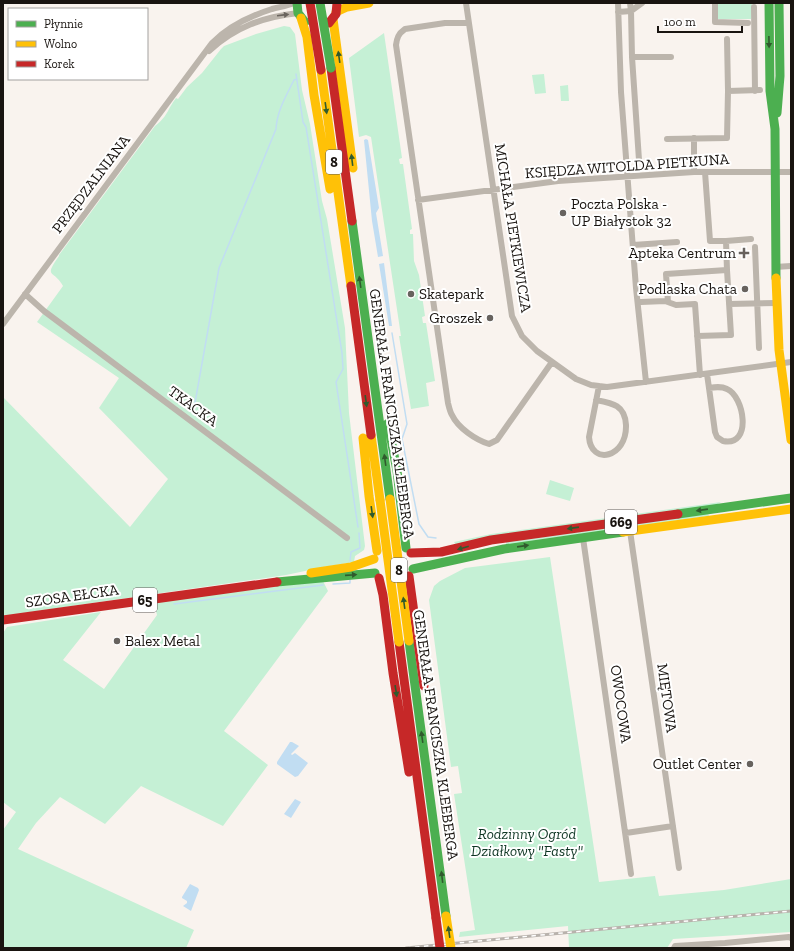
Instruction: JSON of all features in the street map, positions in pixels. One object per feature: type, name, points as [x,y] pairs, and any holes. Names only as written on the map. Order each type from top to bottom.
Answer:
[{"type":"main road","points":[[297,3],[299,16],[307,37],[314,95],[326,171],[339,231],[346,254]]},
{"type":"main road","name":"GENERAŁA FRANCISZKA KLEEBERGA","points":[[310,3],[321,70],[440,948]]},
{"type":"main road","name":"GENERAŁA FRANCISZKA KLEEBERGA","points":[[320,3],[331,68],[366,320],[451,948]]},
{"type":"main road","points":[[299,16],[309,24],[319,26],[329,22],[335,11],[369,3]]},
{"type":"main road","points":[[768,3],[770,91],[775,129],[776,303],[781,364],[791,440]]},
{"type":"main road","points":[[775,129],[780,91],[779,3]]},
{"type":"main road","points":[[335,11],[353,167],[351,213]]},
{"type":"main road","points":[[366,320],[384,390],[408,551],[413,558],[411,572],[434,759],[436,796],[434,816]]},
{"type":"main road","points":[[357,335],[358,400],[375,555],[373,566],[383,595],[408,771],[422,819]]},
{"type":"main road","name":"669","points":[[408,551],[425,555],[443,553],[501,538],[791,498]]},
{"type":"main road","points":[[755,502],[756,514]]},
{"type":"main road","name":"669","points":[[411,572],[468,556],[504,549],[791,509]]},
{"type":"main road","points":[[501,538],[504,549]]},
{"type":"main road","name":"65","points":[[375,555],[382,547],[394,543],[401,545],[408,551]]},
{"type":"main road","name":"SZOSA EŁCKA","points":[[288,580],[332,569],[357,566],[375,555]]},
{"type":"main road","points":[[326,577],[327,573],[332,569]]},
{"type":"main road","name":"65","points":[[377,575],[384,582],[398,583],[404,580],[411,572]]},
{"type":"main road","name":"SZOSA EŁCKA","points":[[3,620],[288,580],[377,575]]},
{"type":"street","name":"PRZĘDZALNIANA","points":[[3,324],[201,59],[206,50],[217,38],[238,23],[272,9],[294,3]]},
{"type":"street","name":"MICHAŁA PIETKIEWICZA","points":[[466,3],[513,320],[522,336],[528,343],[552,362],[576,378],[585,383],[599,386],[615,386],[791,362]]},
{"type":"street","points":[[618,3],[621,92],[627,176],[646,382]]},
{"type":"street","points":[[630,3],[639,160]]},
{"type":"street","points":[[618,12],[631,11],[642,3]]},
{"type":"street","points":[[715,3],[715,22],[748,23]]},
{"type":"street","points":[[728,91],[757,91],[754,7]]},
{"type":"street","name":"PRZĘDZALNIANA","points":[[201,59],[220,41],[243,27],[276,16],[299,16]]},
{"type":"street","points":[[468,23],[445,23],[405,29],[396,38],[396,48],[448,403],[452,415],[458,424],[481,442],[489,444],[497,440],[552,362]]},
{"type":"street","points":[[667,139],[727,138],[727,39]]},
{"type":"street","points":[[632,57],[671,57]]},
{"type":"street","points":[[621,92],[634,91]]},
{"type":"street","points":[[694,138],[694,172]]},
{"type":"street","name":"KSIĘDZA WITOLDA PIETKUNA","points":[[418,200],[558,181],[694,172],[791,172]]},
{"type":"street","points":[[705,172],[710,241],[751,239]]},
{"type":"street","points":[[697,336],[731,335],[726,241]]},
{"type":"street","points":[[633,245],[677,242]]},
{"type":"street","points":[[755,247],[756,303],[759,348]]},
{"type":"street","points":[[775,267],[791,266]]},
{"type":"street","points":[[668,302],[666,274],[727,270]]},
{"type":"street","name":"TKACKA","points":[[25,294],[44,311],[347,538]]},
{"type":"street","points":[[641,302],[668,302],[676,305],[695,304],[697,336],[703,374],[709,388],[714,430],[716,435],[723,441],[734,441],[739,437],[743,426],[738,400],[732,392],[727,389],[722,387],[709,388]]},
{"type":"street","points":[[729,304],[776,303]]},
{"type":"street","points":[[596,400],[617,405],[624,414],[626,421],[626,431],[622,444],[612,453],[607,455],[592,449],[588,437],[599,386]]},
{"type":"street","name":"MIĘTOWA","points":[[630,531],[679,868]]},
{"type":"street","name":"OWOCOWA","points":[[583,538],[631,874]]},
{"type":"street","points":[[626,833],[673,826]]},
{"type":"street","points":[[674,948],[675,946],[725,944],[791,938]]},
{"type":"green space","points":[[718,3],[760,3],[752,4],[751,19],[718,19]]},
{"type":"green space","points":[[284,26],[290,27],[295,34],[302,90],[310,124],[345,328],[349,413],[365,546],[364,550],[355,556],[354,562],[286,575],[3,616],[3,397],[130,527],[168,479],[99,408],[119,378],[37,322],[63,286],[51,271],[54,263],[155,126],[165,116],[176,98],[178,99],[187,87],[202,73],[221,49],[224,46],[256,34]]},
{"type":"green space","points":[[384,33],[402,158],[399,159],[400,164],[403,164],[412,229],[410,230],[410,234],[413,234],[414,261],[419,275],[425,316],[422,317],[423,323],[426,323],[435,381],[426,383],[429,406],[411,409],[399,336],[401,336],[371,137],[366,135],[359,137],[349,58]]},
{"type":"green space","points":[[544,74],[546,93],[535,94],[532,75]]},
{"type":"green space","points":[[568,85],[569,101],[561,101],[560,86]]},
{"type":"green space","points":[[550,480],[574,488],[570,501],[546,494]]},
{"type":"green space","points":[[721,502],[716,505],[456,545],[454,542],[491,534]]},
{"type":"green space","points":[[708,513],[709,516],[506,545],[506,541]]},
{"type":"green space","name":"Rodzinny Ogród Działkowy \"Fasty\"","points":[[550,557],[599,882],[655,876],[659,896],[724,890],[791,879],[791,932],[673,939],[667,948],[569,948],[568,926],[459,937],[460,932],[475,930],[454,794],[462,793],[458,766],[451,767],[429,600],[434,586],[440,581],[465,568]]},
{"type":"green space","points":[[323,581],[328,591],[224,731],[268,765],[223,826],[141,786],[105,824],[60,797],[36,823],[18,849],[194,930],[186,948],[3,948],[3,830],[16,812],[3,802],[3,633],[7,627],[101,612],[63,660],[104,689],[157,615],[154,602]]},
{"type":"water","points":[[364,140],[368,140],[379,208],[376,213],[383,256],[378,257],[372,221]]},
{"type":"water","points":[[384,263],[392,326],[389,326],[379,264]]},
{"type":"water","points":[[290,742],[299,746],[291,754],[292,755],[295,753],[308,763],[298,776],[295,777],[277,764]]},
{"type":"water","points":[[295,799],[301,802],[291,818],[284,814]]},
{"type":"water","points":[[190,884],[199,890],[191,911],[183,906],[187,903],[187,901],[182,898]]},
{"type":"waterway","points":[[296,74],[303,122],[306,127],[342,353],[343,369],[336,382],[358,527]]},
{"type":"waterway","points":[[193,414],[219,268],[276,129],[282,104],[294,80],[297,79]]},
{"type":"waterway","points":[[392,333],[407,424],[402,439],[419,524],[428,537],[436,538]]},
{"type":"waterway","points":[[350,561],[351,552],[360,548],[359,533]]},
{"type":"waterway","points":[[333,584],[350,583],[350,580]]},
{"type":"waterway","points":[[174,604],[323,585]]},
{"type":"railway","points":[[406,948],[791,911]]},
{"type":"traffic: fast","points":[[297,3],[298,13],[305,22]]},
{"type":"traffic: fast","points":[[320,3],[331,68]]},
{"type":"traffic: fast","points":[[769,3],[770,91],[775,129],[776,278]]},
{"type":"traffic: fast","points":[[777,113],[780,76],[779,3]]},
{"type":"traffic: fast","points":[[352,221],[390,499]]},
{"type":"traffic: fast","points":[[388,423],[397,471],[406,548]]},
{"type":"traffic: fast","points":[[678,514],[791,498]]},
{"type":"traffic: fast","points":[[413,569],[504,549],[623,532]]},
{"type":"traffic: fast","points":[[277,582],[375,573]]},
{"type":"traffic: fast","points":[[409,641],[446,916]]},
{"type":"traffic: slow","points":[[336,12],[347,7],[369,3]]},
{"type":"traffic: slow","points":[[301,18],[307,37],[314,95],[330,189]]},
{"type":"traffic: slow","points":[[333,19],[353,168]]},
{"type":"traffic: slow","points":[[321,70],[351,286]]},
{"type":"traffic: slow","points":[[776,278],[779,350],[791,440]]},
{"type":"traffic: slow","points":[[371,435],[380,500]]},
{"type":"traffic: slow","points":[[363,438],[377,551]]},
{"type":"traffic: slow","points":[[390,499],[409,641]]},
{"type":"traffic: slow","points":[[380,500],[399,642]]},
{"type":"traffic: slow","points":[[623,532],[791,509]]},
{"type":"traffic: slow","points":[[311,573],[351,567],[374,559]]},
{"type":"traffic: slow","points":[[446,916],[451,948]]},
{"type":"traffic: jam","points":[[310,3],[321,70]]},
{"type":"traffic: jam","points":[[329,23],[336,14],[337,3]]},
{"type":"traffic: jam","points":[[331,68],[352,221]]},
{"type":"traffic: jam","points":[[351,286],[371,435]]},
{"type":"traffic: jam","points":[[411,553],[441,552],[491,540],[678,514]]},
{"type":"traffic: jam","points":[[409,576],[424,686]]},
{"type":"traffic: jam","points":[[379,578],[383,595],[393,673],[409,772]]},
{"type":"traffic: jam","points":[[3,620],[277,582]]},
{"type":"traffic: jam","points":[[399,642],[436,918]]},
{"type":"traffic: jam","points":[[436,918],[440,948]]},
{"type":"place","name":"Poczta Polska - UP Białystok 32","points":[[563,213]]},
{"type":"place","name":"Apteka Centrum","points":[[744,253]]},
{"type":"place","name":"Podlaska Chata","points":[[745,289]]},
{"type":"place","name":"Skatepark","points":[[411,294]]},
{"type":"place","name":"Groszek","points":[[490,318]]},
{"type":"place","name":"Balex Metal","points":[[117,641]]},
{"type":"place","name":"Outlet Center","points":[[750,764]]}]
